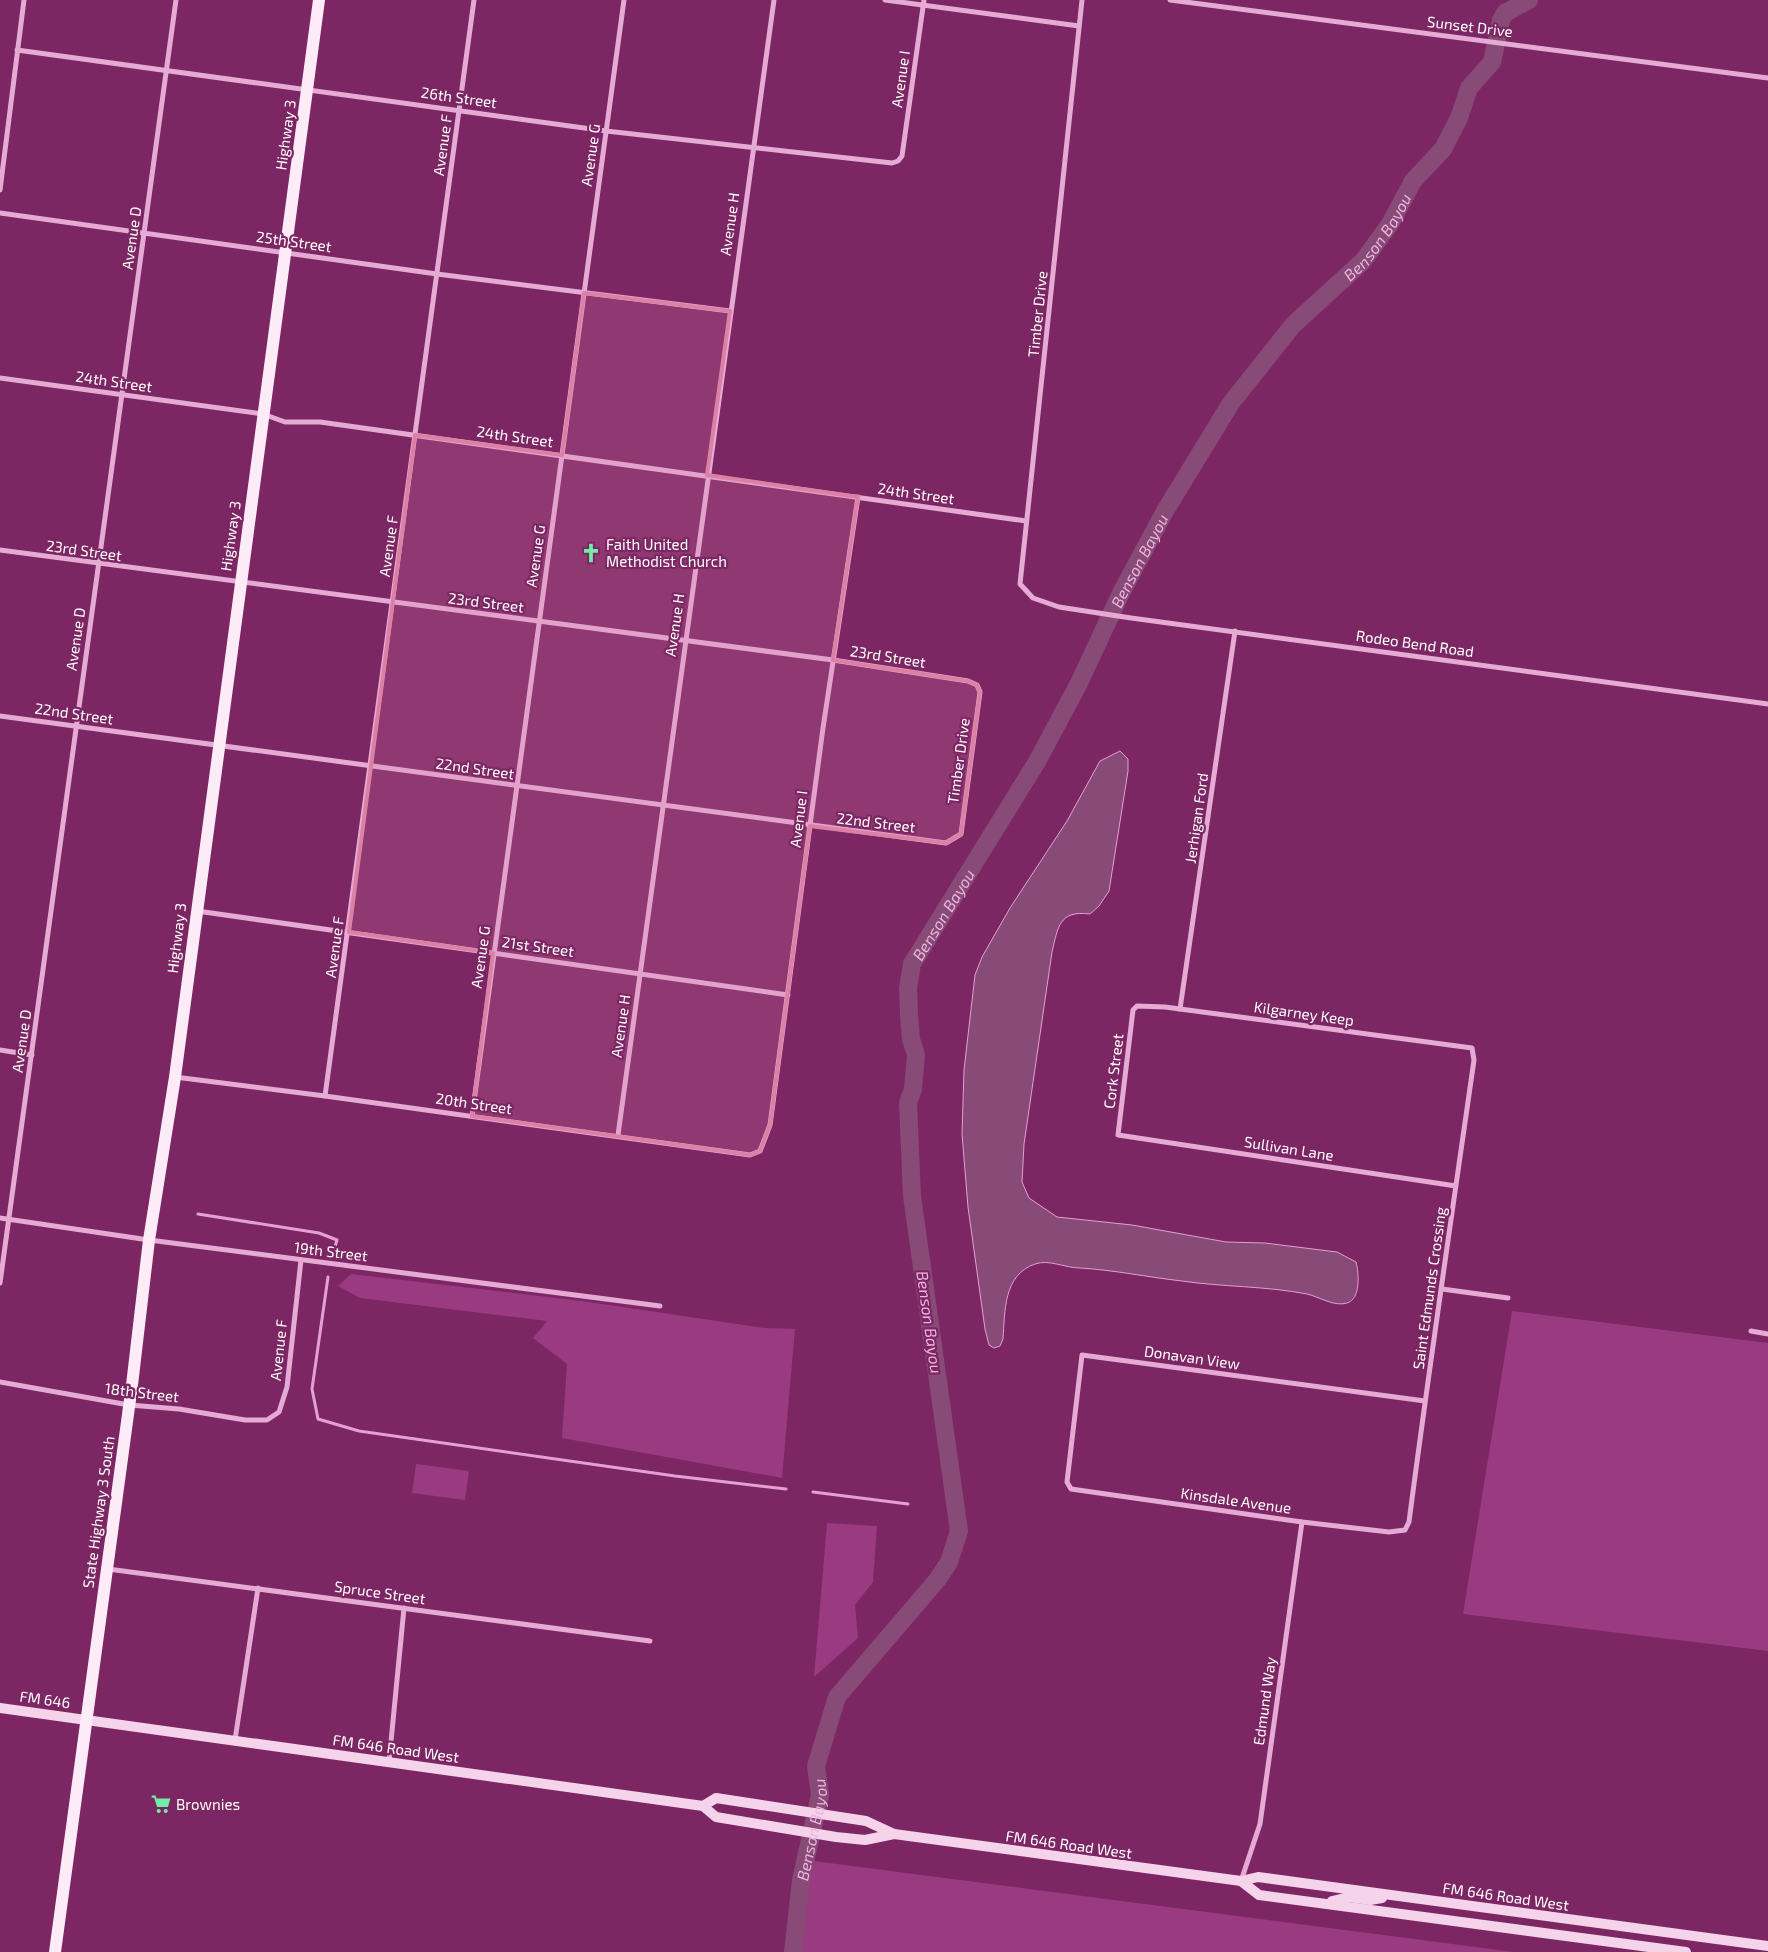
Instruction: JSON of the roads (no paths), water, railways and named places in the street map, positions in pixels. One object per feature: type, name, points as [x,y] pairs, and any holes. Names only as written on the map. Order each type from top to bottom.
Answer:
[{"type":"main road","name":"Highway 3","points":[[175,1077],[218,746],[320,0]]},
{"type":"main road","name":"State Highway 3 South","points":[[55,1952],[129,1405],[149,1240],[175,1077]]},
{"type":"main road","name":"FM 646","points":[[0,1708],[86,1720]]},
{"type":"main road","name":"FM 646 Road West","points":[[86,1720],[703,1806],[716,1817],[836,1837],[865,1840],[894,1834]]},
{"type":"main road","name":"FM 646 Road West","points":[[703,1806],[716,1798],[866,1821],[894,1834],[1241,1881],[1258,1877],[1768,1946]]},
{"type":"main road","name":"FM 646 Road West","points":[[1241,1881],[1259,1895],[1326,1902],[1686,1952]]},
{"type":"main road","points":[[1326,1902],[1349,1897],[1370,1900],[1390,1896]]},
{"type":"street","points":[[0,190],[24,0]]},
{"type":"street","name":"Avenue D","points":[[0,1283],[176,0]]},
{"type":"street","name":"Avenue F","points":[[325,1096],[349,932],[474,0]]},
{"type":"street","name":"Avenue G","points":[[472,1116],[624,0]]},
{"type":"street","name":"Avenue H","points":[[618,1135],[707,476],[774,0]]},
{"type":"street","points":[[886,0],[924,2],[1079,26]]},
{"type":"street","name":"Timber Drive","points":[[1059,608],[1033,598],[1020,584],[1082,0]]},
{"type":"street","name":"Sunset Drive","points":[[1170,0],[1768,78]]},
{"type":"street","name":"Avenue I","points":[[898,161],[902,156],[924,2]]},
{"type":"street","name":"26th Street","points":[[17,50],[606,130],[892,163],[898,161]]},
{"type":"street","name":"25th Street","points":[[0,213],[437,274],[730,311]]},
{"type":"street","name":"24th Street","points":[[0,378],[263,414],[285,422],[320,422],[1026,521]]},
{"type":"street","name":"Avenue I","points":[[764,1144],[770,1125],[833,660],[858,497]]},
{"type":"street","name":"23rd Street","points":[[0,550],[833,660],[968,681]]},
{"type":"street","name":"Rodeo Bend Road","points":[[1059,608],[1768,704]]},
{"type":"street","name":"Jerhigan Ford","points":[[1180,1009],[1235,631]]},
{"type":"street","name":"Timber Drive","points":[[946,844],[961,834],[979,702],[980,692],[977,686],[968,681]]},
{"type":"street","name":"22nd Street","points":[[0,716],[946,844]]},
{"type":"street","name":"21st Street","points":[[196,911],[788,995]]},
{"type":"street","name":"Kilgarney Keep","points":[[1133,1010],[1137,1006],[1180,1009],[1472,1048]]},
{"type":"street","name":"Cork Street","points":[[1118,1135],[1133,1010]]},
{"type":"street","name":"Saint Edmunds Crossing","points":[[1405,1530],[1409,1522],[1474,1060],[1472,1048]]},
{"type":"street","points":[[0,1050],[32,1055]]},
{"type":"street","name":"20th Street","points":[[175,1077],[618,1135],[750,1155],[760,1152],[764,1144]]},
{"type":"street","name":"Sullivan Lane","points":[[1118,1135],[1456,1186]]},
{"type":"street","name":"19th Street","points":[[0,1218],[149,1240],[660,1306]]},
{"type":"street","name":"Avenue F","points":[[279,1412],[287,1387],[301,1260]]},
{"type":"street","points":[[1442,1288],[1508,1298]]},
{"type":"street","points":[[1751,1331],[1768,1334]]},
{"type":"street","name":"Donavan View","points":[[1067,1482],[1082,1355],[1425,1401]]},
{"type":"street","name":"18th Street","points":[[0,1382],[129,1405],[179,1409],[256,1421],[267,1420],[279,1412]]},
{"type":"street","name":"Kinsdale Avenue","points":[[1067,1482],[1071,1489],[1302,1522],[1389,1532],[1405,1530]]},
{"type":"street","name":"Edmund Way","points":[[1241,1881],[1260,1824],[1302,1522]]},
{"type":"street","name":"Spruce Street","points":[[107,1569],[650,1642]]},
{"type":"street","points":[[235,1740],[258,1588]]},
{"type":"street","points":[[389,1762],[404,1608]]},
{"type":"waterway","name":"Benson Bayou","points":[[793,1952],[801,1880],[820,1795],[816,1766],[837,1697],[938,1579],[949,1562],[959,1531],[912,1196],[908,1103],[913,1089],[916,1055],[911,1039],[909,1015],[908,988],[912,964],[1038,760],[1079,683],[1121,593],[1165,511],[1231,403],[1293,325],[1363,261],[1390,224],[1413,181],[1443,149],[1459,118],[1469,88],[1492,62],[1501,20],[1505,13],[1529,0]]},
{"type":"waterway","points":[[198,1214],[319,1233],[337,1240],[334,1250]]},
{"type":"waterway","points":[[328,1277],[312,1389],[318,1419],[359,1431],[675,1476],[786,1489]]},
{"type":"waterway","name":"Benson Bayou","points":[[950,1492],[954,1490]]},
{"type":"waterway","points":[[813,1492],[908,1504]]},
{"type":"place","name":"Faith United Methodist Church","points":[[591,553]]},
{"type":"place","name":"Brownies","points":[[161,1804]]}]
